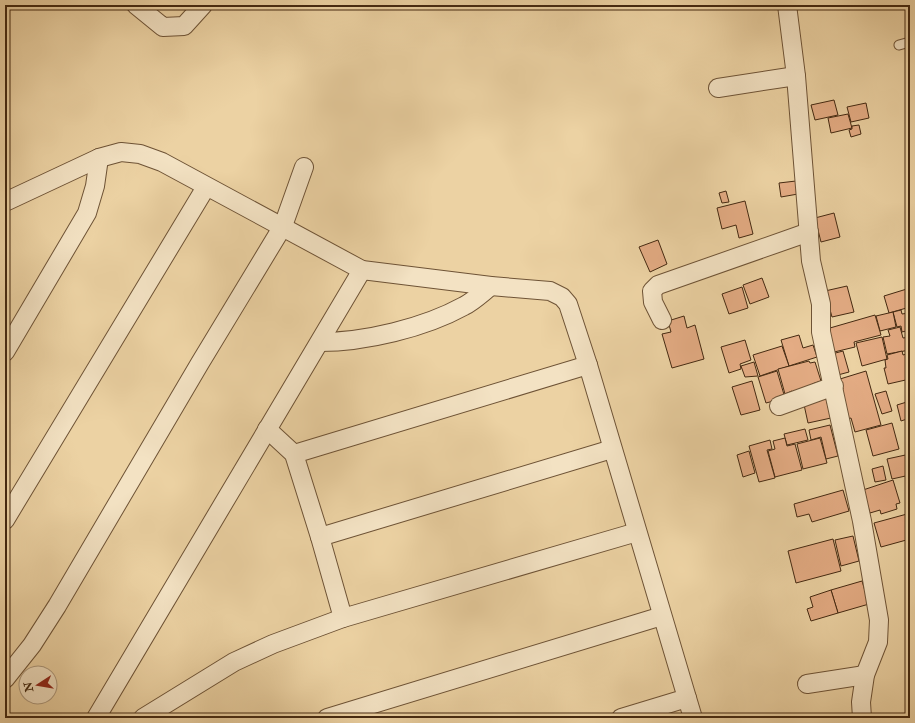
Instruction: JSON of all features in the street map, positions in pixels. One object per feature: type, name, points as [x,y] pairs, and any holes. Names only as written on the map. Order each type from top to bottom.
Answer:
[{"type":"street","points":[[136,5],[163,27],[184,26],[203,5]]},
{"type":"street","points":[[787,5],[796,76],[811,261],[821,304],[821,332],[834,386],[862,521],[879,620],[878,642],[865,675],[862,718]]},
{"type":"street","points":[[718,88],[796,76]]},
{"type":"street","points":[[5,202],[99,158],[121,152],[140,154],[162,162],[362,270],[491,286],[550,291],[562,297],[568,304],[588,365],[693,718]]},
{"type":"street","points":[[5,352],[87,213],[95,186],[99,158]]},
{"type":"street","points":[[5,680],[32,644],[57,606],[200,363],[283,226],[304,166]]},
{"type":"street","points":[[5,520],[206,187]]},
{"type":"street","points":[[662,320],[653,302],[652,291],[658,285],[808,232]]},
{"type":"street","points":[[96,718],[362,270]]},
{"type":"street","points":[[320,342],[345,342],[368,338],[432,320],[466,305],[491,286]]},
{"type":"street","points":[[294,454],[588,365]]},
{"type":"street","points":[[780,406],[834,386]]},
{"type":"street","points":[[267,429],[294,454],[343,618]]},
{"type":"street","points":[[320,537],[612,449]]},
{"type":"street","points":[[143,718],[234,662],[273,644],[343,618],[637,532]]},
{"type":"street","points":[[327,718],[662,616]]},
{"type":"street","points":[[807,684],[865,675]]},
{"type":"street","points":[[621,718],[687,698]]},
{"type":"lane","points":[[899,45],[910,42]]},
{"type":"building","points":[[834,100],[838,115],[815,120],[811,105]]},
{"type":"building","points":[[866,103],[869,118],[851,122],[847,107]]},
{"type":"building","points":[[848,114],[852,128],[831,133],[828,118]]},
{"type":"building","points":[[859,125],[861,134],[851,137],[849,130],[852,129],[852,126]]},
{"type":"building","points":[[796,181],[798,194],[781,197],[779,183]]},
{"type":"building","points":[[726,191],[729,202],[722,203],[719,193]]},
{"type":"building","points":[[745,201],[753,234],[739,238],[736,225],[722,229],[717,208]]},
{"type":"building","points":[[834,213],[840,237],[821,242],[815,218]]},
{"type":"building","points":[[658,240],[667,264],[650,272],[639,247]]},
{"type":"building","points":[[762,278],[769,297],[750,304],[743,285]]},
{"type":"building","points":[[847,286],[854,312],[832,317],[825,291]]},
{"type":"building","points":[[742,287],[748,308],[729,314],[722,294]]},
{"type":"building","points":[[910,288],[910,307],[889,313],[884,296]]},
{"type":"building","points":[[901,310],[902,314],[909,313],[910,330],[902,332],[901,326],[897,327],[893,312]]},
{"type":"building","points":[[893,312],[896,327],[880,331],[876,316]]},
{"type":"building","points":[[875,315],[881,335],[854,342],[855,347],[830,353],[823,330]]},
{"type":"building","points":[[684,316],[687,328],[695,325],[704,359],[672,368],[662,334],[671,332],[668,321]]},
{"type":"building","points":[[900,327],[903,338],[910,337],[910,350],[887,354],[883,337],[890,336],[888,330]]},
{"type":"building","points":[[799,335],[803,348],[813,345],[817,357],[789,366],[781,340]]},
{"type":"building","points":[[882,337],[887,359],[862,366],[856,343]]},
{"type":"building","points":[[745,340],[751,360],[740,364],[741,369],[729,373],[721,347]]},
{"type":"building","points":[[782,346],[789,366],[760,376],[753,355]]},
{"type":"building","points":[[843,351],[849,372],[834,376],[828,355]]},
{"type":"building","points":[[902,351],[903,355],[910,353],[910,379],[888,384],[884,368],[886,368],[885,360],[888,359],[887,355]]},
{"type":"building","points":[[809,361],[810,363],[815,362],[821,381],[812,384],[814,388],[793,394],[792,391],[785,394],[778,369]]},
{"type":"building","points":[[754,362],[758,376],[745,377],[741,366]]},
{"type":"building","points":[[777,371],[785,398],[766,403],[758,377]]},
{"type":"building","points":[[866,371],[881,425],[855,432],[851,418],[847,419],[839,390],[843,389],[840,379]]},
{"type":"building","points":[[752,381],[760,410],[741,415],[732,387]]},
{"type":"building","points":[[886,391],[892,411],[882,414],[875,394]]},
{"type":"building","points":[[825,395],[831,418],[808,423],[803,400]]},
{"type":"building","points":[[910,401],[910,418],[901,421],[897,405]]},
{"type":"building","points":[[892,423],[899,449],[873,456],[866,430]]},
{"type":"building","points":[[830,425],[838,456],[826,459],[821,437],[811,440],[809,430]]},
{"type":"building","points":[[805,429],[808,440],[787,445],[784,434]]},
{"type":"building","points":[[785,438],[787,446],[795,444],[802,470],[775,477],[768,451],[775,449],[773,441]]},
{"type":"building","points":[[820,438],[827,463],[803,469],[797,444]]},
{"type":"building","points":[[770,440],[772,449],[767,450],[775,478],[759,482],[749,446]]},
{"type":"building","points":[[749,451],[755,473],[743,477],[737,455]]},
{"type":"building","points":[[910,454],[910,475],[892,479],[887,459]]},
{"type":"building","points":[[883,466],[886,480],[875,482],[872,469]]},
{"type":"building","points":[[893,480],[900,503],[896,504],[897,509],[881,514],[880,510],[870,513],[863,490]]},
{"type":"building","points":[[843,490],[849,511],[812,522],[809,514],[797,517],[794,504]]},
{"type":"building","points":[[907,514],[910,524],[910,539],[881,547],[874,523]]},
{"type":"building","points":[[853,536],[859,561],[841,566],[835,540]]},
{"type":"building","points":[[833,539],[841,571],[796,583],[788,551]]},
{"type":"building","points":[[862,581],[869,604],[838,613],[831,590]]},
{"type":"building","points":[[831,590],[838,613],[811,621],[807,609],[813,607],[810,597]]}]
